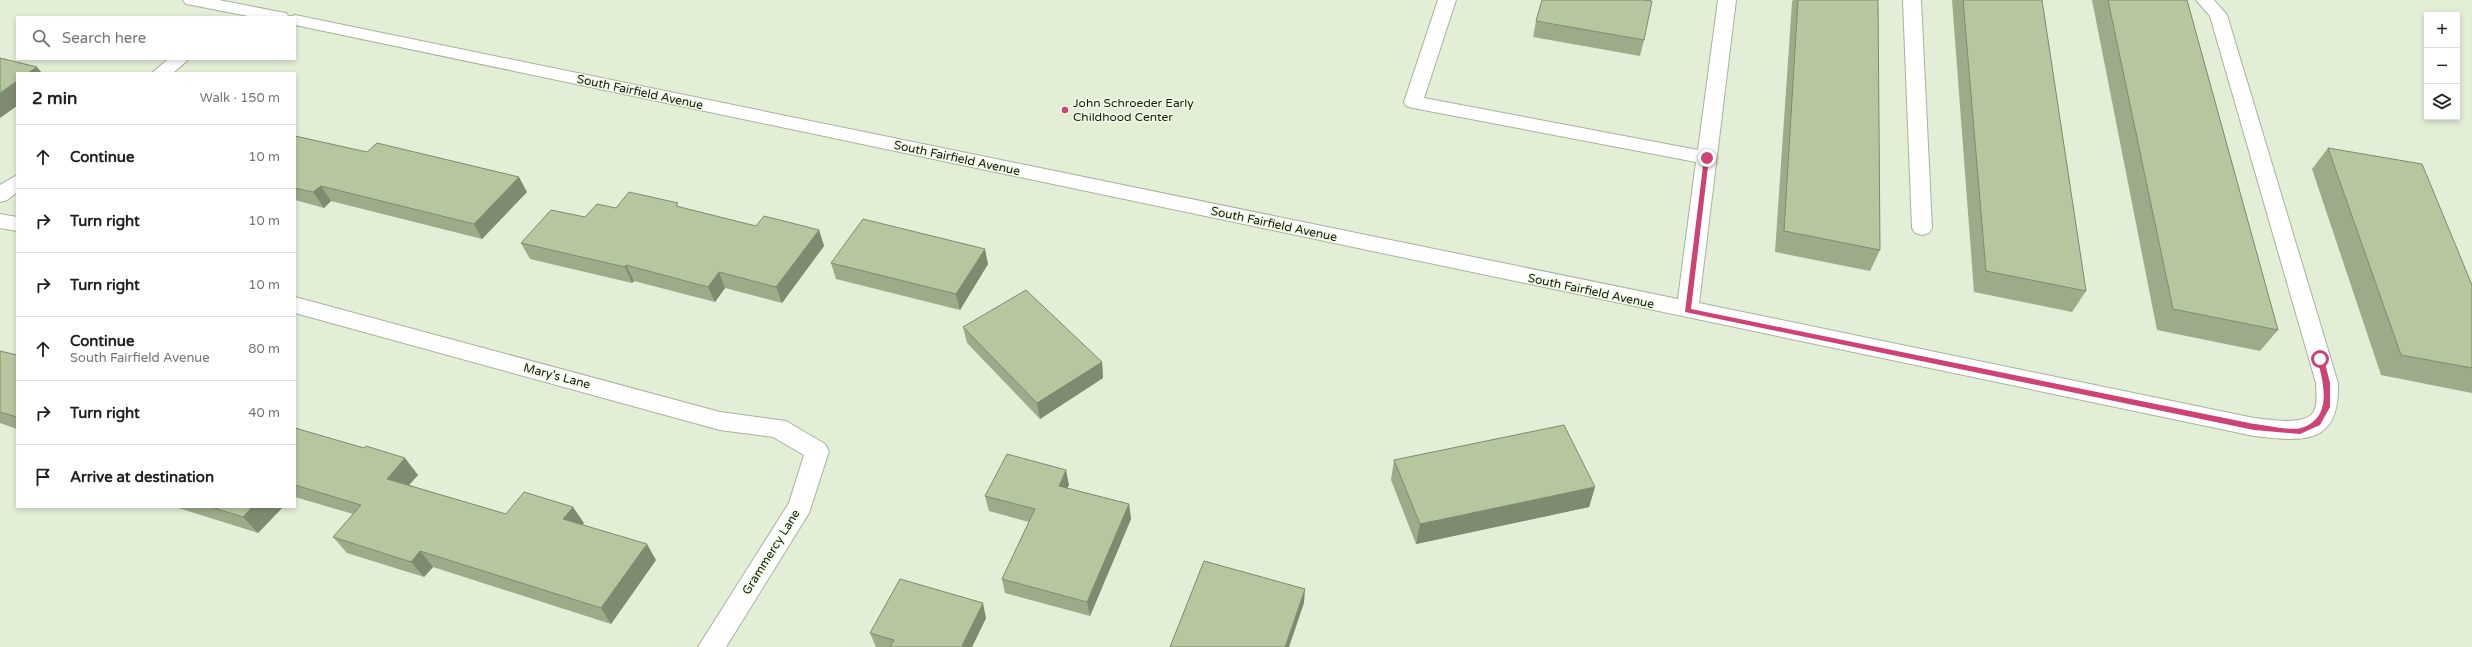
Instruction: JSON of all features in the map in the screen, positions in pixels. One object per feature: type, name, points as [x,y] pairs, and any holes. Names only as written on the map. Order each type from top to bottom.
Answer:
[{"type":"street","points":[[192,0],[240,13],[270,16]]},
{"type":"street","points":[[1447,0],[1413,102],[1707,158]]},
{"type":"street","points":[[1687,311],[1727,0]]},
{"type":"street","points":[[1912,0],[1922,228]]},
{"type":"street","name":"South Fairfield Avenue","points":[[296,20],[1687,311],[2254,427],[2300,431],[2317,423],[2327,407],[2327,383],[2218,15],[2205,0]]},
{"type":"street","points":[[162,72],[179,60]]},
{"type":"street","points":[[0,195],[16,183]]},
{"type":"street","points":[[0,221],[16,224]]},
{"type":"street","name":"Mary's Lane","points":[[296,305],[720,421],[778,428],[817,451]]},
{"type":"street","name":"Grammercy Lane","points":[[711,647],[800,506],[817,451]]},
{"type":"building","points":[[1542,0],[1652,1],[1644,40],[1536,21]]},
{"type":"building","points":[[1798,0],[1878,0],[1880,250],[1784,231]]},
{"type":"building","points":[[1963,0],[2042,0],[2086,291],[1986,271]]},
{"type":"building","points":[[2108,0],[2187,0],[2278,330],[2173,309]]},
{"type":"building","points":[[0,58],[37,67],[30,72],[16,72],[16,82],[0,93]]},
{"type":"building","points":[[296,136],[367,152],[377,143],[519,177],[474,224],[321,186],[313,192],[296,188]]},
{"type":"building","points":[[2328,148],[2422,164],[2472,285],[2472,368],[2401,355]]},
{"type":"building","points":[[629,192],[678,203],[676,206],[756,226],[764,216],[819,230],[776,287],[719,272],[708,287],[626,265],[625,267],[521,243],[551,210],[585,217],[597,204],[616,208]]},
{"type":"building","points":[[863,219],[985,249],[956,294],[831,263]]},
{"type":"building","points":[[1026,290],[1102,362],[1037,403],[963,327]]},
{"type":"building","points":[[0,351],[16,355],[16,417],[0,412]]},
{"type":"building","points":[[1564,425],[1595,487],[1420,524],[1394,460]]},
{"type":"building","points":[[296,428],[364,448],[366,446],[405,458],[387,479],[506,514],[524,492],[573,507],[563,519],[647,544],[601,608],[420,551],[411,562],[333,537],[361,505],[296,485]]},
{"type":"building","points":[[1007,454],[1066,470],[1059,486],[1129,504],[1087,602],[1002,579],[1035,509],[985,496]]},
{"type":"building","points":[[214,508],[251,508],[243,517]]},
{"type":"building","points":[[1204,561],[1305,589],[1285,647],[1170,647]]},
{"type":"building","points":[[900,579],[983,603],[962,646],[967,647],[890,647],[894,640],[870,633]]},
{"type":"place","name":"John Schroeder Early Childhood Center","points":[[1065,110]]},
{"type":"route","points":[[1707,158],[1687,311],[2254,427],[2300,431],[2317,423],[2327,407],[2327,383],[2320,359]]}]
